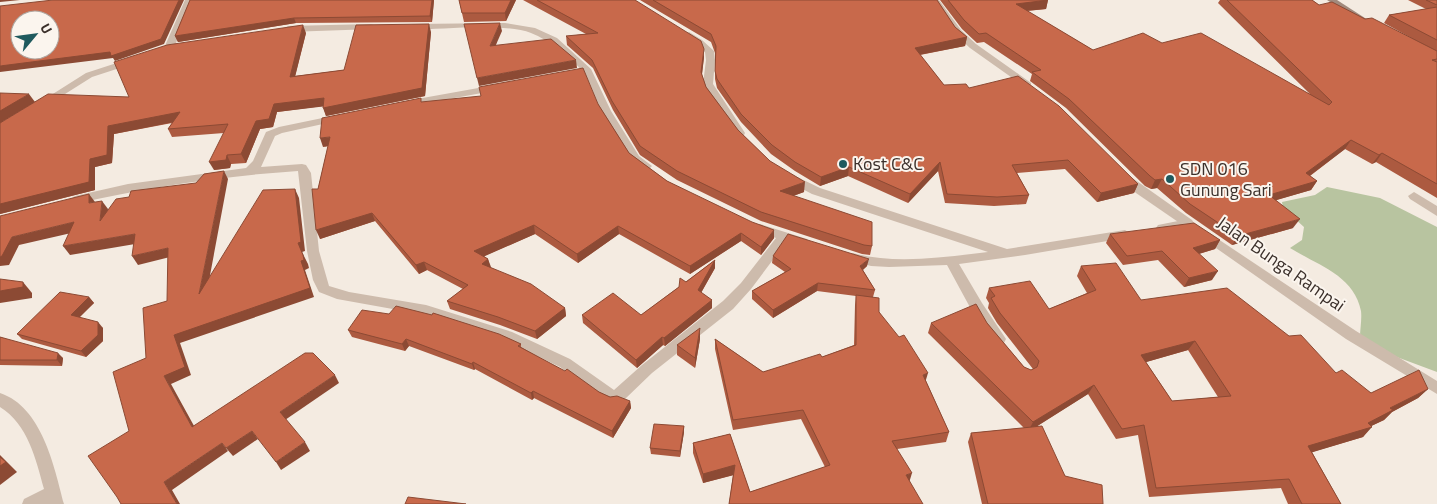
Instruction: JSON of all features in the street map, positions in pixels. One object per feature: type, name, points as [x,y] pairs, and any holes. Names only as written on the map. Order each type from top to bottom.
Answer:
[{"type":"street","points":[[170,49],[189,0]]},
{"type":"street","points":[[935,0],[958,32],[973,46],[1035,90]]},
{"type":"street","points":[[1331,0],[1373,25]]},
{"type":"street","points":[[398,27],[505,26],[532,30],[554,40],[583,72],[634,158],[657,175]]},
{"type":"street","points":[[280,30],[296,28],[380,27]]},
{"type":"street","points":[[683,32],[707,46],[710,51],[712,57],[708,84],[737,129],[750,144]]},
{"type":"street","points":[[33,110],[89,76],[145,56]]},
{"type":"street","points":[[396,106],[510,85]]},
{"type":"street","points":[[249,171],[258,164],[270,134],[279,130],[351,115]]},
{"type":"street","points":[[62,204],[128,188],[249,171],[302,167],[318,275],[326,291],[333,295],[381,300],[496,330],[567,364],[612,396],[620,395],[647,369],[728,306],[746,286],[784,236]]},
{"type":"street","points":[[1119,171],[1140,190],[1188,223]]},
{"type":"street","name":"Jalan Bunga Rampai","points":[[785,174],[816,191],[1008,254],[1188,223],[1351,335],[1437,388]]},
{"type":"street","points":[[1414,196],[1437,212]]},
{"type":"street","points":[[748,222],[813,245]]},
{"type":"street","points":[[842,254],[860,260],[895,263],[1008,254]]},
{"type":"street","points":[[951,260],[990,328],[1008,350]]},
{"type":"street","points":[[0,399],[5,401],[26,422],[44,458],[55,499],[30,504]]},
{"type":"green space","points":[[1327,187],[1380,198],[1437,227],[1437,372],[1386,353],[1360,338],[1361,311],[1351,288],[1333,272],[1290,248],[1302,240],[1304,227],[1283,208],[1282,202],[1315,195]]},
{"type":"building","points":[[53,0],[179,0],[161,39],[111,56],[110,52],[60,58],[60,10],[10,10],[10,60],[47,60],[0,66],[0,6]]},
{"type":"building","points":[[190,0],[432,0],[430,16],[294,18],[175,36]]},
{"type":"building","points":[[459,0],[511,0],[505,13],[462,13]]},
{"type":"building","points":[[537,0],[635,0],[701,41],[704,49],[701,72],[706,87],[738,130],[770,161],[805,182],[780,191],[872,222],[872,246],[761,212],[677,171],[640,146],[612,101],[592,60],[566,36],[598,33]]},
{"type":"building","points":[[653,0],[937,0],[955,27],[967,37],[915,48],[944,85],[966,84],[969,88],[1018,76],[1059,106],[1138,184],[1101,193],[1068,160],[1012,165],[1029,195],[997,197],[947,194],[940,162],[910,194],[849,167],[821,177],[795,162],[772,145],[741,114],[717,79],[715,71],[716,46],[711,34]]},
{"type":"building","points":[[948,0],[1048,0],[1016,4],[1093,50],[1143,33],[1162,43],[1201,33],[1329,105],[1332,102],[1227,0],[1312,0],[1319,5],[1332,2],[1365,19],[1372,18],[1437,51],[1437,59],[1432,60],[1437,62],[1437,184],[1382,153],[1379,155],[1351,140],[1306,173],[1317,181],[1269,195],[1300,219],[1238,236],[1190,204],[1162,179],[1155,180],[1150,176],[1069,99],[1032,72],[1041,70],[986,33],[979,34],[964,20]]},
{"type":"building","points":[[1426,0],[1437,0],[1437,5]]},
{"type":"building","points":[[1437,7],[1437,40],[1389,15]]},
{"type":"building","points":[[500,23],[490,46],[551,39],[576,60],[477,78],[464,24]]},
{"type":"building","points":[[429,24],[422,88],[323,108],[324,98],[274,104],[269,119],[256,121],[241,154],[227,155],[226,160],[209,162],[228,124],[168,129],[180,112],[108,126],[107,155],[90,159],[89,182],[0,204],[0,123],[48,94],[129,97],[114,62],[167,45],[303,25],[290,77],[344,70],[356,25]]},
{"type":"building","points":[[583,68],[598,104],[629,153],[667,181],[752,222],[774,230],[761,247],[741,233],[690,266],[618,226],[577,254],[534,225],[474,251],[488,259],[482,264],[531,284],[565,308],[535,331],[447,301],[468,285],[424,262],[416,265],[372,213],[316,230],[312,189],[318,189],[330,137],[320,138],[322,118],[421,98],[421,102],[481,96],[479,87]]},
{"type":"building","points":[[0,93],[29,94],[0,111]]},
{"type":"building","points":[[224,171],[199,294],[263,190],[295,189],[301,242],[298,243],[304,260],[301,261],[310,288],[174,335],[185,367],[164,376],[192,427],[305,353],[313,353],[335,375],[280,412],[305,442],[276,462],[252,431],[226,448],[222,443],[164,482],[177,504],[121,504],[88,456],[129,431],[113,372],[146,358],[143,308],[167,301],[168,248],[132,256],[135,234],[63,246],[74,222],[12,237],[0,257],[0,216],[89,194],[89,203],[102,201],[100,221],[116,199],[129,197],[131,191],[196,183],[204,174]]},
{"type":"building","points":[[1194,223],[1220,240],[1193,248],[1218,271],[1189,278],[1162,251],[1127,256],[1110,234]]},
{"type":"building","points":[[788,234],[869,259],[860,266],[875,290],[818,283],[773,310],[752,291],[791,269],[773,256]]},
{"type":"building","points":[[715,260],[698,290],[712,300],[664,338],[662,337],[636,360],[582,315],[613,293],[641,315],[679,287],[680,278],[686,282]]},
{"type":"building","points":[[1116,263],[1141,300],[1227,288],[1289,336],[1301,335],[1336,373],[1342,370],[1371,393],[1419,370],[1428,389],[1390,408],[1393,410],[1368,423],[1372,427],[1308,446],[1341,504],[1302,504],[1289,479],[1156,488],[1144,425],[1122,429],[1094,385],[1033,422],[931,323],[976,304],[987,323],[1024,367],[1031,370],[1037,367],[1039,361],[1000,313],[991,298],[995,296],[989,288],[1030,281],[1049,309],[1096,290],[1081,266]],"holes":[[[1195,341],[1231,396],[1172,401],[1141,355]]]},
{"type":"building","points":[[0,279],[23,282],[23,287],[0,291]]},
{"type":"building","points":[[60,292],[89,297],[71,315],[98,322],[98,335],[81,351],[17,334]]},
{"type":"building","points":[[856,295],[879,298],[879,312],[899,337],[904,335],[928,373],[923,375],[949,432],[892,441],[912,473],[906,475],[923,504],[729,504],[735,465],[703,474],[693,443],[730,434],[750,492],[830,465],[803,410],[733,420],[715,339],[763,372],[820,354],[822,357],[856,345]]},
{"type":"building","points":[[396,306],[432,315],[433,313],[499,334],[521,344],[518,346],[565,371],[567,369],[599,392],[610,397],[617,396],[630,401],[612,431],[533,391],[531,393],[473,362],[472,364],[406,339],[402,344],[348,330],[362,310],[389,314]]},
{"type":"building","points":[[700,328],[695,358],[677,345]]},
{"type":"building","points":[[0,337],[58,353],[57,360],[0,360]]},
{"type":"building","points":[[654,424],[684,426],[680,451],[650,448]]},
{"type":"building","points":[[1042,426],[1065,476],[1102,485],[1103,504],[988,504],[971,433]]},
{"type":"building","points":[[0,457],[6,462],[0,466]]},
{"type":"building","points":[[408,497],[466,504],[405,504]]},
{"type":"place","name":"Kost C&C","points":[[843,164]]},
{"type":"place","name":"SDN 016 Gunung Sari","points":[[1170,179]]}]
